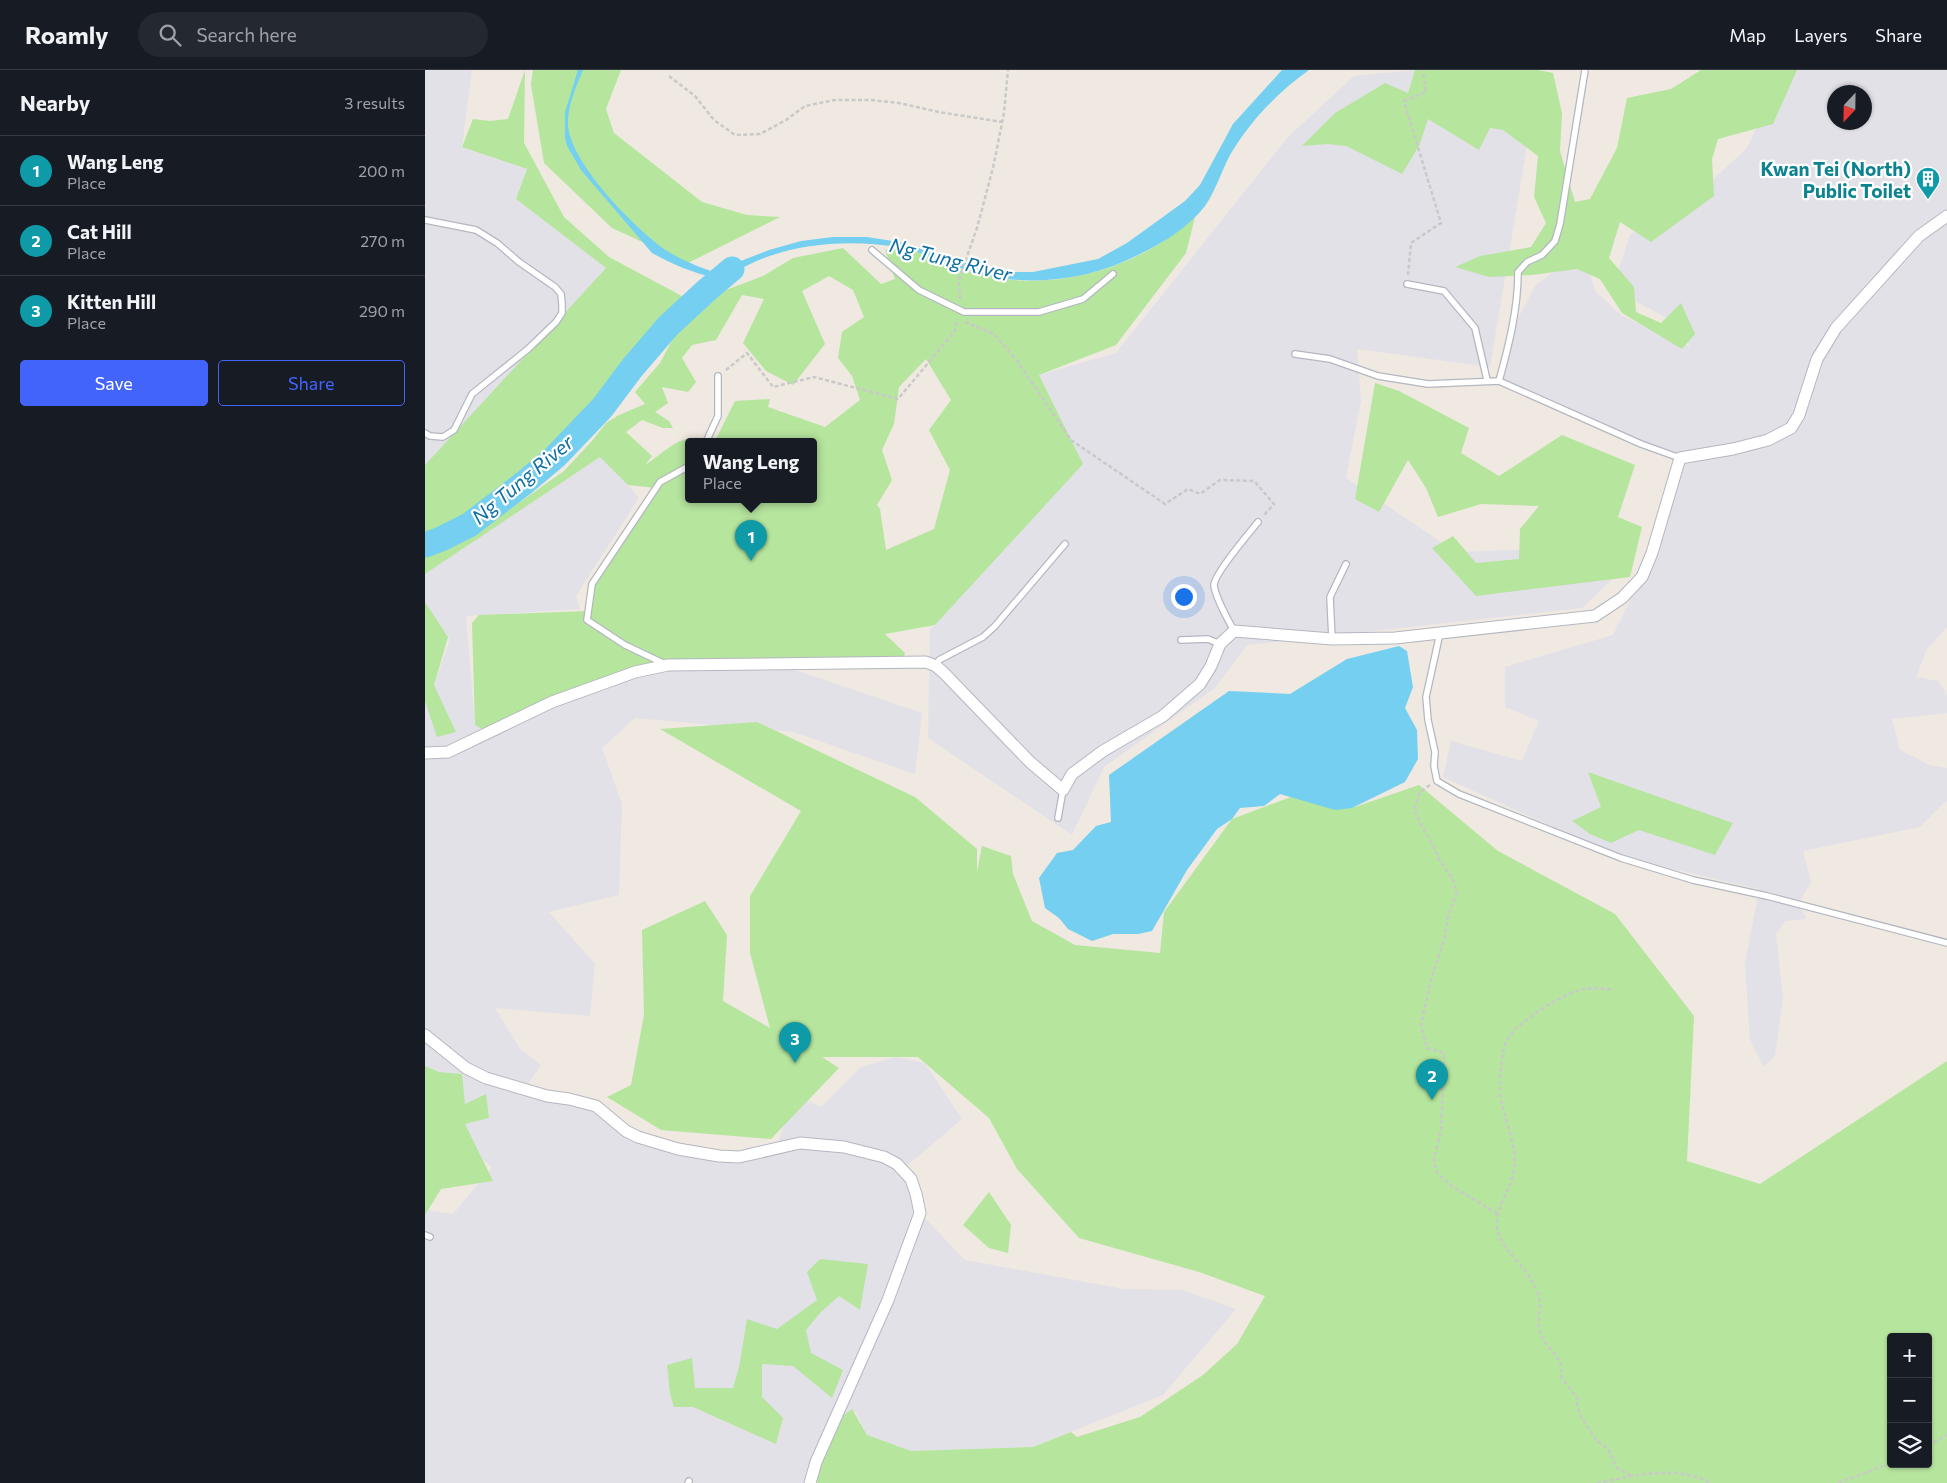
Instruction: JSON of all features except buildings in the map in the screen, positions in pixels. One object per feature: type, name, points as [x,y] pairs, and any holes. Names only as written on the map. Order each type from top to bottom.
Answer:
[{"type":"street","points":[[425,753],[448,752],[552,702],[635,672],[668,665],[926,662],[936,666],[1030,762],[1063,790],[1072,774],[1103,751],[1163,716],[1200,684],[1211,666],[1220,644],[1234,631],[1331,639],[1395,638],[1595,616],[1622,598],[1642,577],[1652,553],[1680,458],[1733,449],[1767,440],[1791,428],[1799,415],[1817,360],[1836,328],[1919,236],[1947,216]]},
{"type":"street","points":[[425,1035],[466,1068],[486,1078],[547,1096],[597,1106],[626,1130],[638,1137],[678,1149],[719,1156],[739,1157],[800,1143],[844,1148],[884,1157],[897,1164],[911,1179],[920,1213],[915,1228],[888,1300],[816,1462],[809,1483]]},
{"type":"lane","points":[[1499,381],[1512,332],[1518,288],[1518,272],[1527,262],[1542,255],[1555,241],[1560,224],[1585,70]]},
{"type":"lane","points":[[425,220],[477,230],[555,287],[561,294],[562,304],[561,313],[556,322],[528,349],[472,394],[454,430],[443,437],[431,436],[425,433]]},
{"type":"lane","points":[[872,250],[919,290],[964,312],[1039,312],[1083,299],[1113,274]]},
{"type":"lane","points":[[1407,284],[1444,291],[1475,328],[1487,380]]},
{"type":"lane","points":[[1295,354],[1329,358],[1378,376],[1428,384],[1487,380],[1499,381],[1641,444],[1680,458]]},
{"type":"lane","points":[[708,438],[718,416],[718,376]]},
{"type":"lane","points":[[668,665],[625,645],[587,620],[592,584],[660,482],[685,468]]},
{"type":"lane","points":[[1234,631],[1215,590],[1214,582],[1220,571],[1258,522]]},
{"type":"lane","points":[[936,666],[939,660],[983,636],[995,626],[1065,544]]},
{"type":"lane","points":[[1331,639],[1330,597],[1346,564]]},
{"type":"lane","points":[[1441,633],[1425,697],[1435,752],[1434,766],[1437,781],[1459,794],[1621,858],[1693,880],[1767,896],[1947,943]]},
{"type":"lane","points":[[1181,640],[1208,639],[1220,644]]},
{"type":"lane","points":[[1058,818],[1063,790]]},
{"type":"path","points":[[958,310],[959,279],[977,228],[993,168],[1002,122],[1007,70]]},
{"type":"path","points":[[1407,284],[1411,243],[1441,223],[1404,101],[1426,92],[1423,70]]},
{"type":"path","points":[[669,76],[695,96],[714,120],[735,135],[760,134],[805,106],[834,100],[889,102],[1002,122]]},
{"type":"path","points":[[718,376],[747,353],[773,387],[814,377],[898,399],[955,331],[957,319],[994,334],[1018,362],[1071,440],[1165,504],[1188,490],[1200,494],[1220,480],[1254,481],[1274,504],[1258,522]]},
{"type":"path","points":[[1437,781],[1420,792],[1414,808],[1419,823],[1434,847],[1440,861],[1452,878],[1457,892],[1432,976],[1421,1025],[1427,1048],[1444,1053],[1441,1130],[1435,1159],[1437,1173],[1453,1187],[1498,1214]]},
{"type":"path","points":[[1611,989],[1586,988],[1573,992],[1535,1012],[1508,1038],[1502,1059],[1500,1090],[1507,1125],[1513,1141],[1514,1170],[1496,1218],[1499,1234],[1507,1249],[1525,1270],[1538,1292],[1541,1306],[1539,1321],[1541,1336],[1557,1354],[1562,1368],[1561,1377],[1578,1399],[1577,1405],[1581,1417],[1597,1441],[1607,1449],[1617,1468],[1632,1476]]},
{"type":"path","points":[[1932,1443],[1947,1435]]},
{"type":"path","points":[[1838,1483],[1887,1465]]},
{"type":"path","points":[[1597,1483],[1660,1473],[1701,1478],[1710,1483]]},
{"type":"shaded area","points":[[425,70],[472,70],[462,147],[527,169],[516,199],[606,268],[425,471]]},
{"type":"shaded area","points":[[1414,70],[1465,70],[1532,116],[1490,367],[1357,349],[1361,401],[1346,478],[1456,552],[1618,546],[1619,573],[1582,608],[1247,645],[1215,688],[1104,767],[1072,835],[928,738],[930,630],[1082,464],[1039,375],[1116,353],[1288,137],[1354,76]]},
{"type":"shaded area","points":[[1782,70],[1947,70],[1947,627],[1927,649],[1916,677],[1938,681],[1947,695],[1947,713],[1892,719],[1900,750],[1930,765],[1947,768],[1947,800],[1920,827],[1803,851],[1811,882],[1799,903],[1806,919],[1785,921],[1776,934],[1783,999],[1775,1056],[1764,1067],[1750,1040],[1745,964],[1759,889],[1617,856],[1443,777],[1451,741],[1522,761],[1539,721],[1505,707],[1505,667],[1613,635],[1644,573],[1676,456],[1499,381],[1513,328],[1535,286],[1568,261],[1586,263],[1596,292],[1622,316],[1691,347],[1665,317],[1615,290],[1619,269],[1630,234],[1667,222],[1747,148]]},
{"type":"shaded area","points":[[603,455],[639,498],[576,596],[580,609],[466,616],[475,725],[496,730],[660,667],[795,670],[922,713],[915,774],[793,732],[635,718],[602,748],[622,804],[619,895],[549,912],[595,964],[590,1016],[495,1008],[521,1050],[541,1065],[524,1090],[596,1106],[629,1132],[732,1157],[776,1149],[787,1115],[806,1100],[821,1107],[861,1067],[896,1057],[925,1063],[962,1119],[902,1170],[920,1213],[965,1260],[1124,1289],[1183,1290],[1236,1309],[1163,1395],[1033,1447],[911,1451],[867,1435],[856,1412],[833,1423],[811,1479],[818,1483],[425,1483],[425,1210],[453,1214],[492,1167],[447,1133],[425,1096],[425,701],[437,736],[434,685],[450,639],[425,602],[425,574]]},
{"type":"green space","points":[[525,70],[524,143],[564,217],[609,257],[693,302],[646,351],[585,427],[553,459],[477,517],[447,536],[425,545],[425,465],[606,268],[516,199],[527,169],[462,147],[473,119],[490,121],[508,119]]},
{"type":"green space","points":[[533,70],[621,70],[606,109],[614,133],[702,202],[747,215],[780,217],[688,263],[612,228],[544,163],[531,85]]},
{"type":"green space","points":[[1415,70],[1538,70],[1553,73],[1562,113],[1560,151],[1575,202],[1590,199],[1617,148],[1627,98],[1671,89],[1701,70],[1797,70],[1773,124],[1718,139],[1712,159],[1714,196],[1651,242],[1620,222],[1609,258],[1634,287],[1636,312],[1661,323],[1681,303],[1695,334],[1682,349],[1622,313],[1600,279],[1577,269],[1532,275],[1489,277],[1455,267],[1480,256],[1531,247],[1546,223],[1534,197],[1538,156],[1503,130],[1490,128],[1479,150],[1428,119],[1419,146],[1402,174],[1346,146],[1328,144],[1302,146],[1335,113],[1385,83],[1408,93]]},
{"type":"green space","points":[[1195,217],[1186,253],[1116,345],[1039,375],[1083,464],[935,625],[885,634],[905,653],[900,669],[644,670],[489,733],[475,725],[472,623],[479,615],[588,611],[592,584],[656,488],[628,485],[600,457],[425,574],[425,557],[506,512],[564,471],[606,423],[645,404],[635,392],[660,363],[677,331],[699,307],[726,290],[763,276],[793,258],[843,248],[881,284],[895,279],[885,250],[896,248],[918,252],[972,272],[996,278],[1047,280],[1099,271],[1147,251],[1172,236]],"holes":[[[829,276],[853,290],[864,317],[842,332],[838,358],[852,376],[860,400],[825,427],[768,407],[770,399],[735,401],[716,438],[817,438],[817,470],[820,471],[817,470],[817,503],[685,503],[685,440],[669,447],[645,465],[652,456],[626,432],[642,420],[663,428],[673,428],[669,421],[655,412],[668,403],[662,387],[688,392],[696,382],[682,358],[692,345],[716,340],[742,295],[764,299],[743,343],[766,371],[793,385],[825,344],[802,291]],[[926,359],[951,400],[929,430],[950,470],[934,529],[886,550],[880,509],[877,505],[892,480],[882,450],[894,424],[899,387]]]},
{"type":"green space","points":[[1375,383],[1399,391],[1469,428],[1461,453],[1499,476],[1562,435],[1635,465],[1618,517],[1642,527],[1630,577],[1476,596],[1432,548],[1453,536],[1476,563],[1519,559],[1520,529],[1539,506],[1481,504],[1438,517],[1426,488],[1408,460],[1379,512],[1355,499]]},
{"type":"green space","points":[[425,602],[448,637],[434,685],[456,732],[437,737],[425,701]]},
{"type":"green space","points":[[757,722],[915,797],[977,849],[977,872],[982,846],[1011,856],[1013,874],[1032,921],[1075,945],[1160,953],[1164,912],[1232,819],[1291,797],[1352,808],[1419,785],[1498,851],[1615,914],[1694,1016],[1687,1161],[1760,1184],[1947,1061],[1947,1483],[818,1483],[811,1479],[833,1423],[852,1409],[867,1435],[911,1451],[1033,1447],[1071,1432],[1077,1437],[1140,1417],[1203,1375],[1237,1344],[1265,1296],[1199,1272],[1079,1238],[1017,1169],[989,1118],[918,1057],[822,1057],[839,1068],[771,1139],[661,1130],[607,1097],[631,1085],[644,1015],[642,930],[705,901],[727,935],[723,1001],[770,1028],[750,953],[750,896],[801,811],[660,729]]},
{"type":"green space","points":[[1588,772],[1733,823],[1715,855],[1639,830],[1611,843],[1590,834],[1572,821],[1601,807]]},
{"type":"green space","points":[[425,1066],[439,1072],[462,1074],[465,1104],[486,1094],[489,1118],[465,1124],[493,1181],[441,1189],[425,1215]]},
{"type":"green space","points":[[989,1192],[1011,1225],[1008,1253],[989,1248],[963,1225]]},
{"type":"green space","points":[[820,1259],[868,1264],[860,1310],[839,1296],[821,1312],[806,1330],[811,1353],[843,1370],[832,1398],[793,1366],[762,1364],[762,1397],[783,1418],[776,1444],[693,1407],[674,1407],[670,1394],[667,1365],[692,1358],[695,1388],[733,1388],[739,1367],[747,1319],[777,1329],[817,1300],[807,1272]]},
{"type":"water","name":"Ng Tung River","points":[[578,70],[583,70],[570,104],[568,125],[580,158],[592,176],[623,212],[654,241],[679,258],[719,274],[728,266],[769,250],[801,241],[833,237],[867,237],[899,242],[979,267],[1004,272],[1033,272],[1098,259],[1127,243],[1185,201],[1200,185],[1233,124],[1282,70],[1309,70],[1286,88],[1255,119],[1230,155],[1209,200],[1197,216],[1165,240],[1118,264],[1083,275],[1065,278],[1046,280],[1009,279],[973,272],[898,247],[840,243],[801,248],[763,258],[742,268],[712,289],[707,290],[708,285],[716,278],[683,268],[652,253],[581,170],[567,146],[565,138],[565,112]]},
{"type":"water","points":[[1399,646],[1407,651],[1413,687],[1405,708],[1417,730],[1418,759],[1405,782],[1352,808],[1335,810],[1280,794],[1264,806],[1240,808],[1232,819],[1217,829],[1187,870],[1152,931],[1138,934],[1113,934],[1092,941],[1068,929],[1059,918],[1045,908],[1039,878],[1057,853],[1073,850],[1096,826],[1111,822],[1109,775],[1229,691],[1290,694],[1347,659]]},
{"type":"waterway","name":"Ng Tung River","points":[[425,545],[469,525],[555,457],[602,408],[632,368],[668,326],[732,269]]},
{"type":"place","name":"Kwan Tei (North) Public Toilet","points":[[1928,200]]},
{"type":"place","name":"Wang Leng","points":[[751,561]]},
{"type":"place","name":"Kitten Hill","points":[[795,1063]]},
{"type":"place","name":"Cat Hill","points":[[1432,1100]]}]
